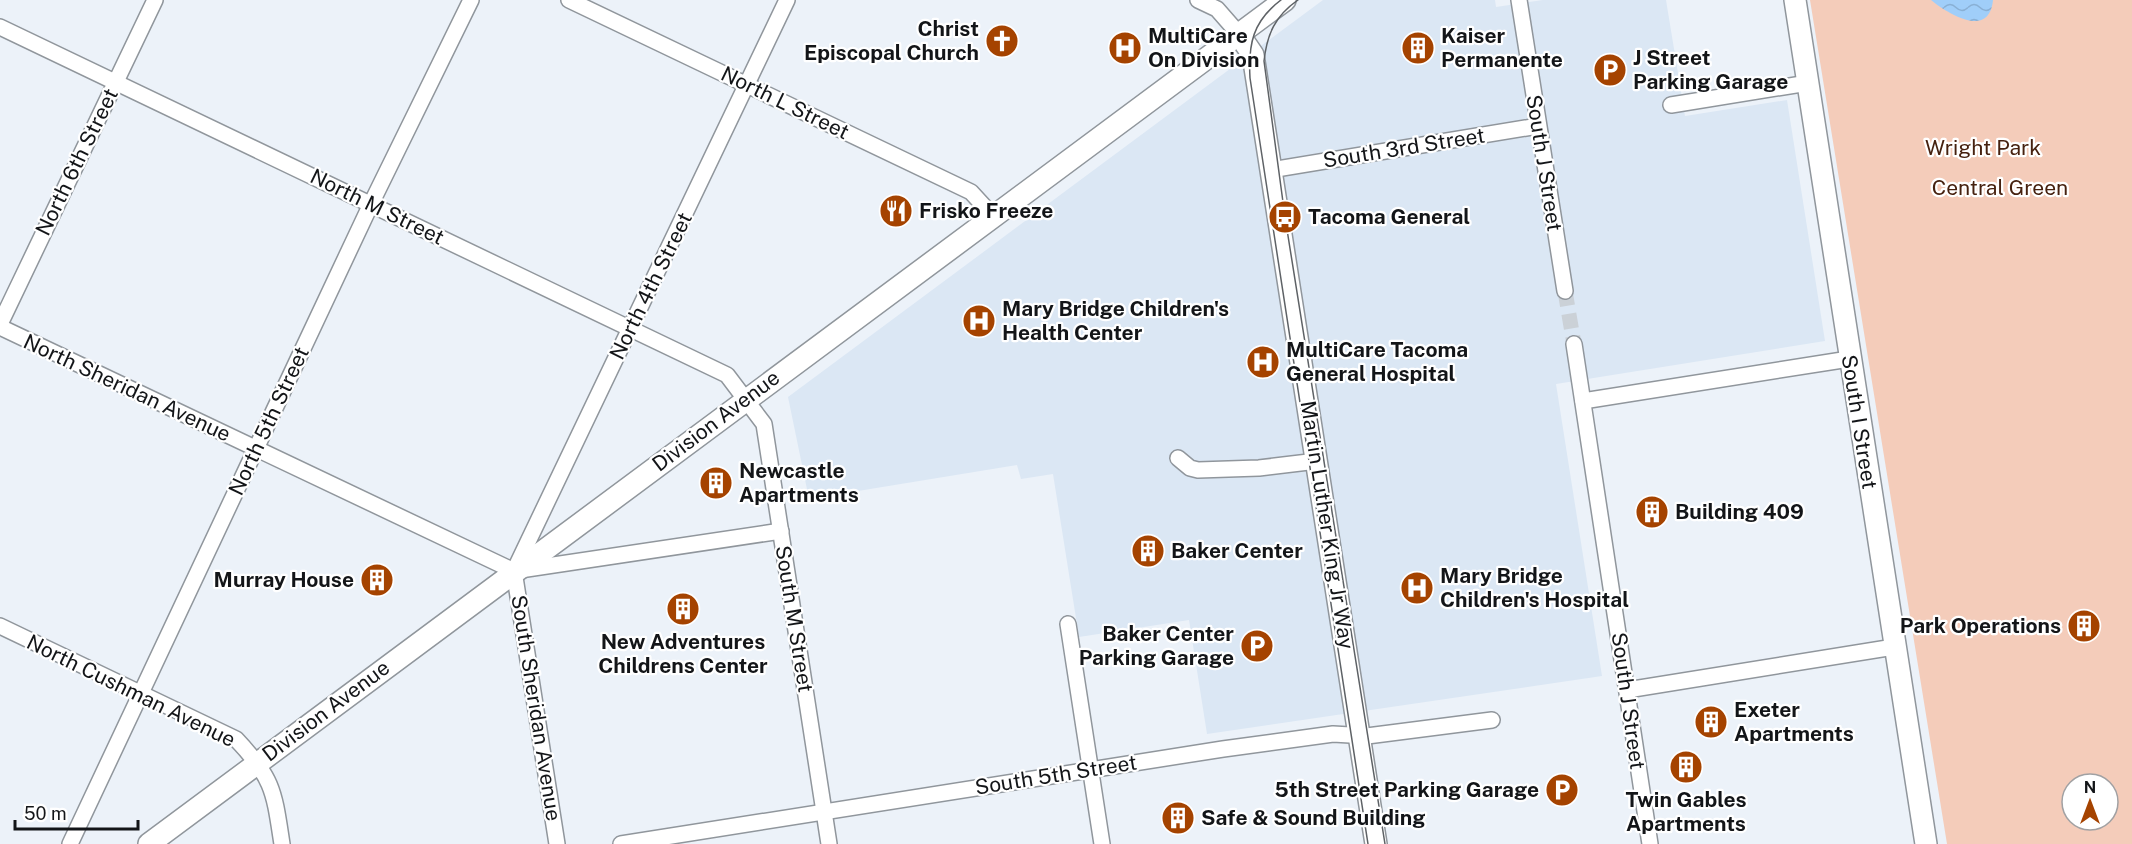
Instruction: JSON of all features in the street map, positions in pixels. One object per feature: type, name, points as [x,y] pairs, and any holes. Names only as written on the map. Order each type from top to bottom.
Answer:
[{"type":"main road","name":"Division Avenue","points":[[149,844],[1285,0]]},
{"type":"main road","name":"South I Street","points":[[1795,0],[1926,844]]},
{"type":"main road","name":"Martin Luther King Jr Way","points":[[1238,33],[1253,56],[1376,844]]},
{"type":"street","name":"North 6th Street","points":[[0,326],[155,0]]},
{"type":"street","name":"North 5th Street","points":[[70,844],[371,204],[471,0]]},
{"type":"street","name":"North L Street","points":[[569,0],[974,194],[993,217]]},
{"type":"street","name":"North 4th Street","points":[[514,571],[788,0]]},
{"type":"street","points":[[1198,0],[1217,9],[1238,33]]},
{"type":"street","name":"South J Street","points":[[1519,0],[1564,291]]},
{"type":"street","name":"North M Street","points":[[0,27],[727,375],[746,399]]},
{"type":"street","points":[[1671,105],[1808,83]]},
{"type":"street","name":"South 3rd Street","points":[[1270,170],[1538,126]]},
{"type":"street","name":"North Sheridan Avenue","points":[[0,326],[514,571]]},
{"type":"street","name":"South J Street","points":[[1574,344],[1650,844]]},
{"type":"street","points":[[1583,401],[1849,358]]},
{"type":"street","name":"South M Street","points":[[746,399],[764,424],[829,844]]},
{"type":"street","points":[[1178,458],[1183,464],[1198,470],[1259,468],[1317,461]]},
{"type":"street","points":[[514,571],[780,531]]},
{"type":"street","name":"South Sheridan Avenue","points":[[514,571],[557,844]]},
{"type":"street","points":[[1068,624],[1102,844]]},
{"type":"street","name":"North Cushman Avenue","points":[[0,626],[236,739],[258,762],[273,789],[282,844]]},
{"type":"street","points":[[1627,690],[1894,647]]},
{"type":"street","name":"South 5th Street","points":[[621,844],[923,795],[1091,772],[1333,734],[1359,735],[1492,720]]},
{"type":"shaded area","name":"MultiCare Tacoma General Hospital","points":[[1323,0],[1495,0],[1496,7],[1543,0],[1666,0],[1685,116],[1787,100],[1825,341],[1556,384],[1602,676],[1207,734],[1189,620],[1079,637],[1053,474],[1021,479],[1017,465],[809,499],[788,397]]},
{"type":"green space","name":"Wright Park","points":[[1810,0],[2132,0],[2132,844],[1947,844]]},
{"type":"water","points":[[1931,0],[1993,0],[1990,12],[1984,19],[1976,21],[1957,16]]},
{"type":"tunnel","points":[[1565,291],[1574,344]]},
{"type":"tram line","points":[[1281,0],[1264,16],[1254,34],[1250,54],[1250,78],[1368,844]]},
{"type":"tram line","points":[[1298,0],[1283,12],[1274,26],[1267,42],[1264,61],[1285,217],[1385,844]]},
{"type":"place","name":"Christ Episcopal Church","points":[[1002,41]]},
{"type":"place","name":"MultiCare On Division","points":[[1125,48]]},
{"type":"place","name":"Kaiser Permanente","points":[[1418,48]]},
{"type":"place","name":"J Street Parking Garage","points":[[1610,70]]},
{"type":"place","name":"Frisko Freeze","points":[[896,211]]},
{"type":"place","name":"Tacoma General","points":[[1285,217]]},
{"type":"place","name":"Mary Bridge Children's Health Center","points":[[979,321]]},
{"type":"place","name":"MultiCare Tacoma General Hospital","points":[[1263,362]]},
{"type":"place","name":"Newcastle Apartments","points":[[716,483]]},
{"type":"place","name":"Building 409","points":[[1652,512]]},
{"type":"place","name":"Baker Center","points":[[1148,551]]},
{"type":"place","name":"Murray House","points":[[377,580]]},
{"type":"place","name":"Mary Bridge Children's Hospital","points":[[1417,588]]},
{"type":"place","name":"New Adventures Childrens Center","points":[[683,609]]},
{"type":"place","name":"Park Operations","points":[[2084,626]]},
{"type":"place","name":"Baker Center Parking Garage","points":[[1257,646]]},
{"type":"place","name":"Exeter Apartments","points":[[1711,722]]},
{"type":"place","name":"Twin Gables Apartments","points":[[1686,767]]},
{"type":"place","name":"5th Street Parking Garage","points":[[1562,790]]},
{"type":"place","name":"Safe & Sound Building","points":[[1178,818]]},
{"type":"park label","name":"Central Green","points":[[2000,188]]}]
